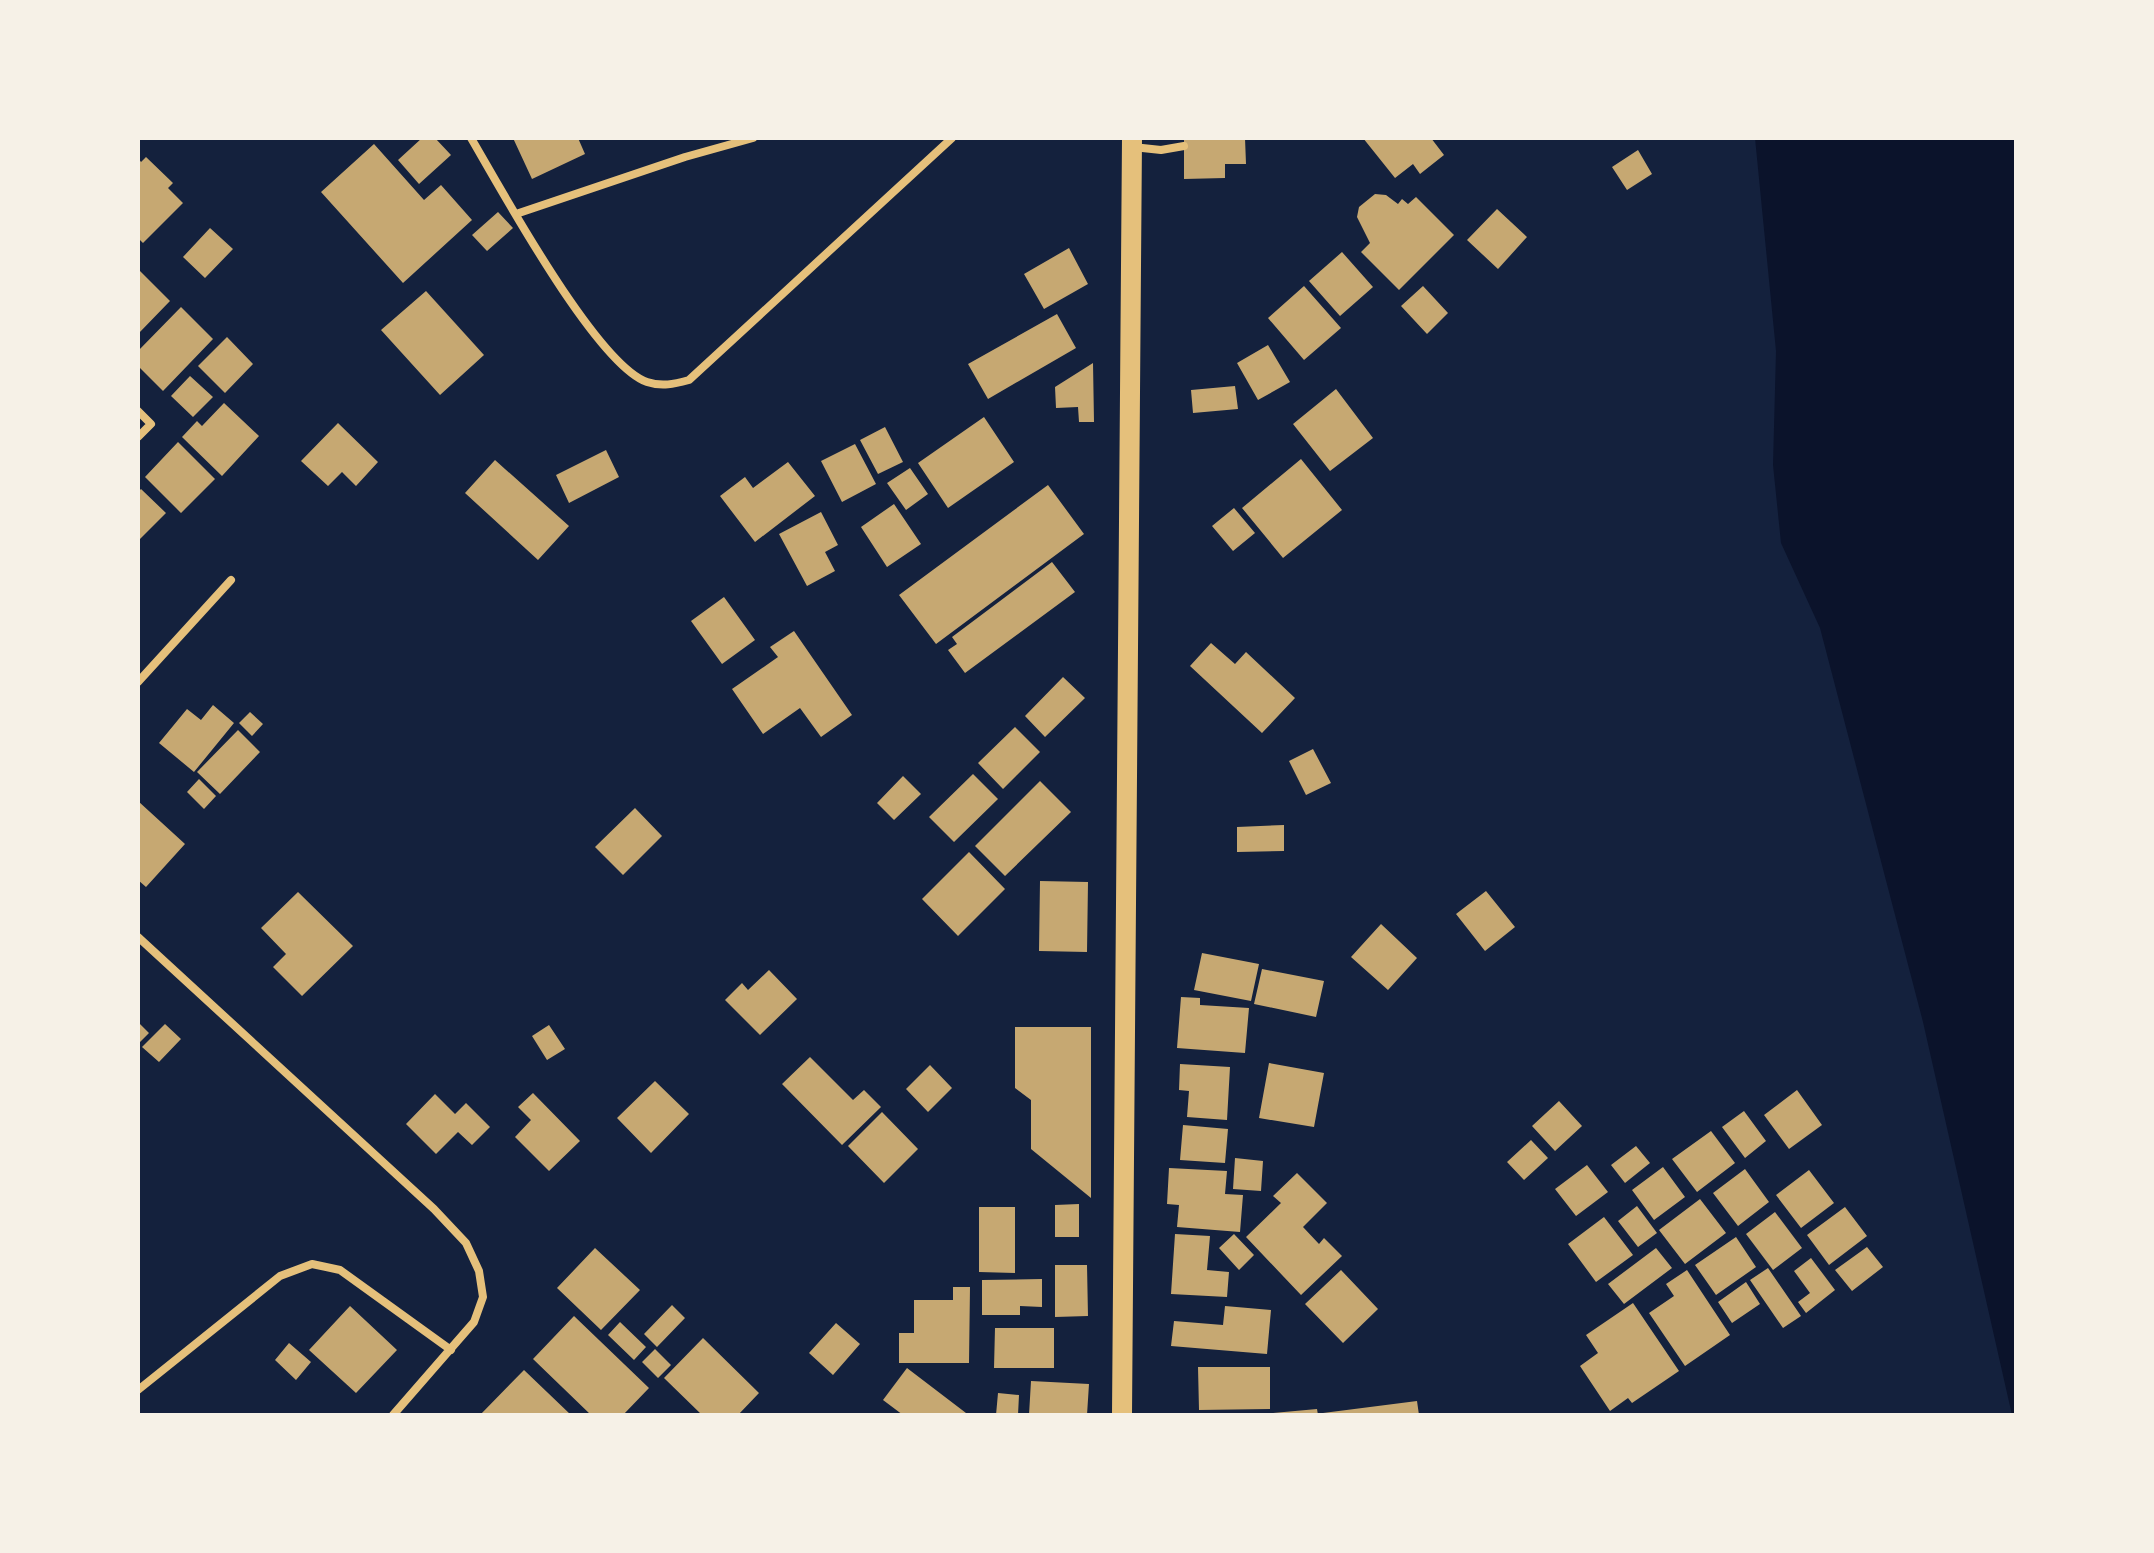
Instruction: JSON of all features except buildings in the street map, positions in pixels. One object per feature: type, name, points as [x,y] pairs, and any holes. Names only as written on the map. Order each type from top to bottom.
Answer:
[{"type":"main road","points":[[1122,1415],[1132,142]]},
{"type":"street","points":[[471,138],[588,325],[623,367],[645,381],[665,386],[689,380],[952,138]]},
{"type":"street","points":[[516,214],[685,157],[753,138]]},
{"type":"street","points":[[1132,142],[1161,150],[1184,146]]},
{"type":"street","points":[[138,411],[151,424],[138,437]]},
{"type":"street","points":[[138,682],[231,580]]},
{"type":"street","points":[[138,937],[434,1209],[466,1243],[479,1271],[483,1297],[474,1322],[393,1415]]},
{"type":"street","points":[[138,1390],[280,1276],[312,1264],[340,1270],[451,1350]]},
{"type":"water","points":[[1755,138],[2016,138],[2016,1415],[2012,1415],[1923,1022],[1820,628],[1781,543],[1773,465],[1776,351]]}]
